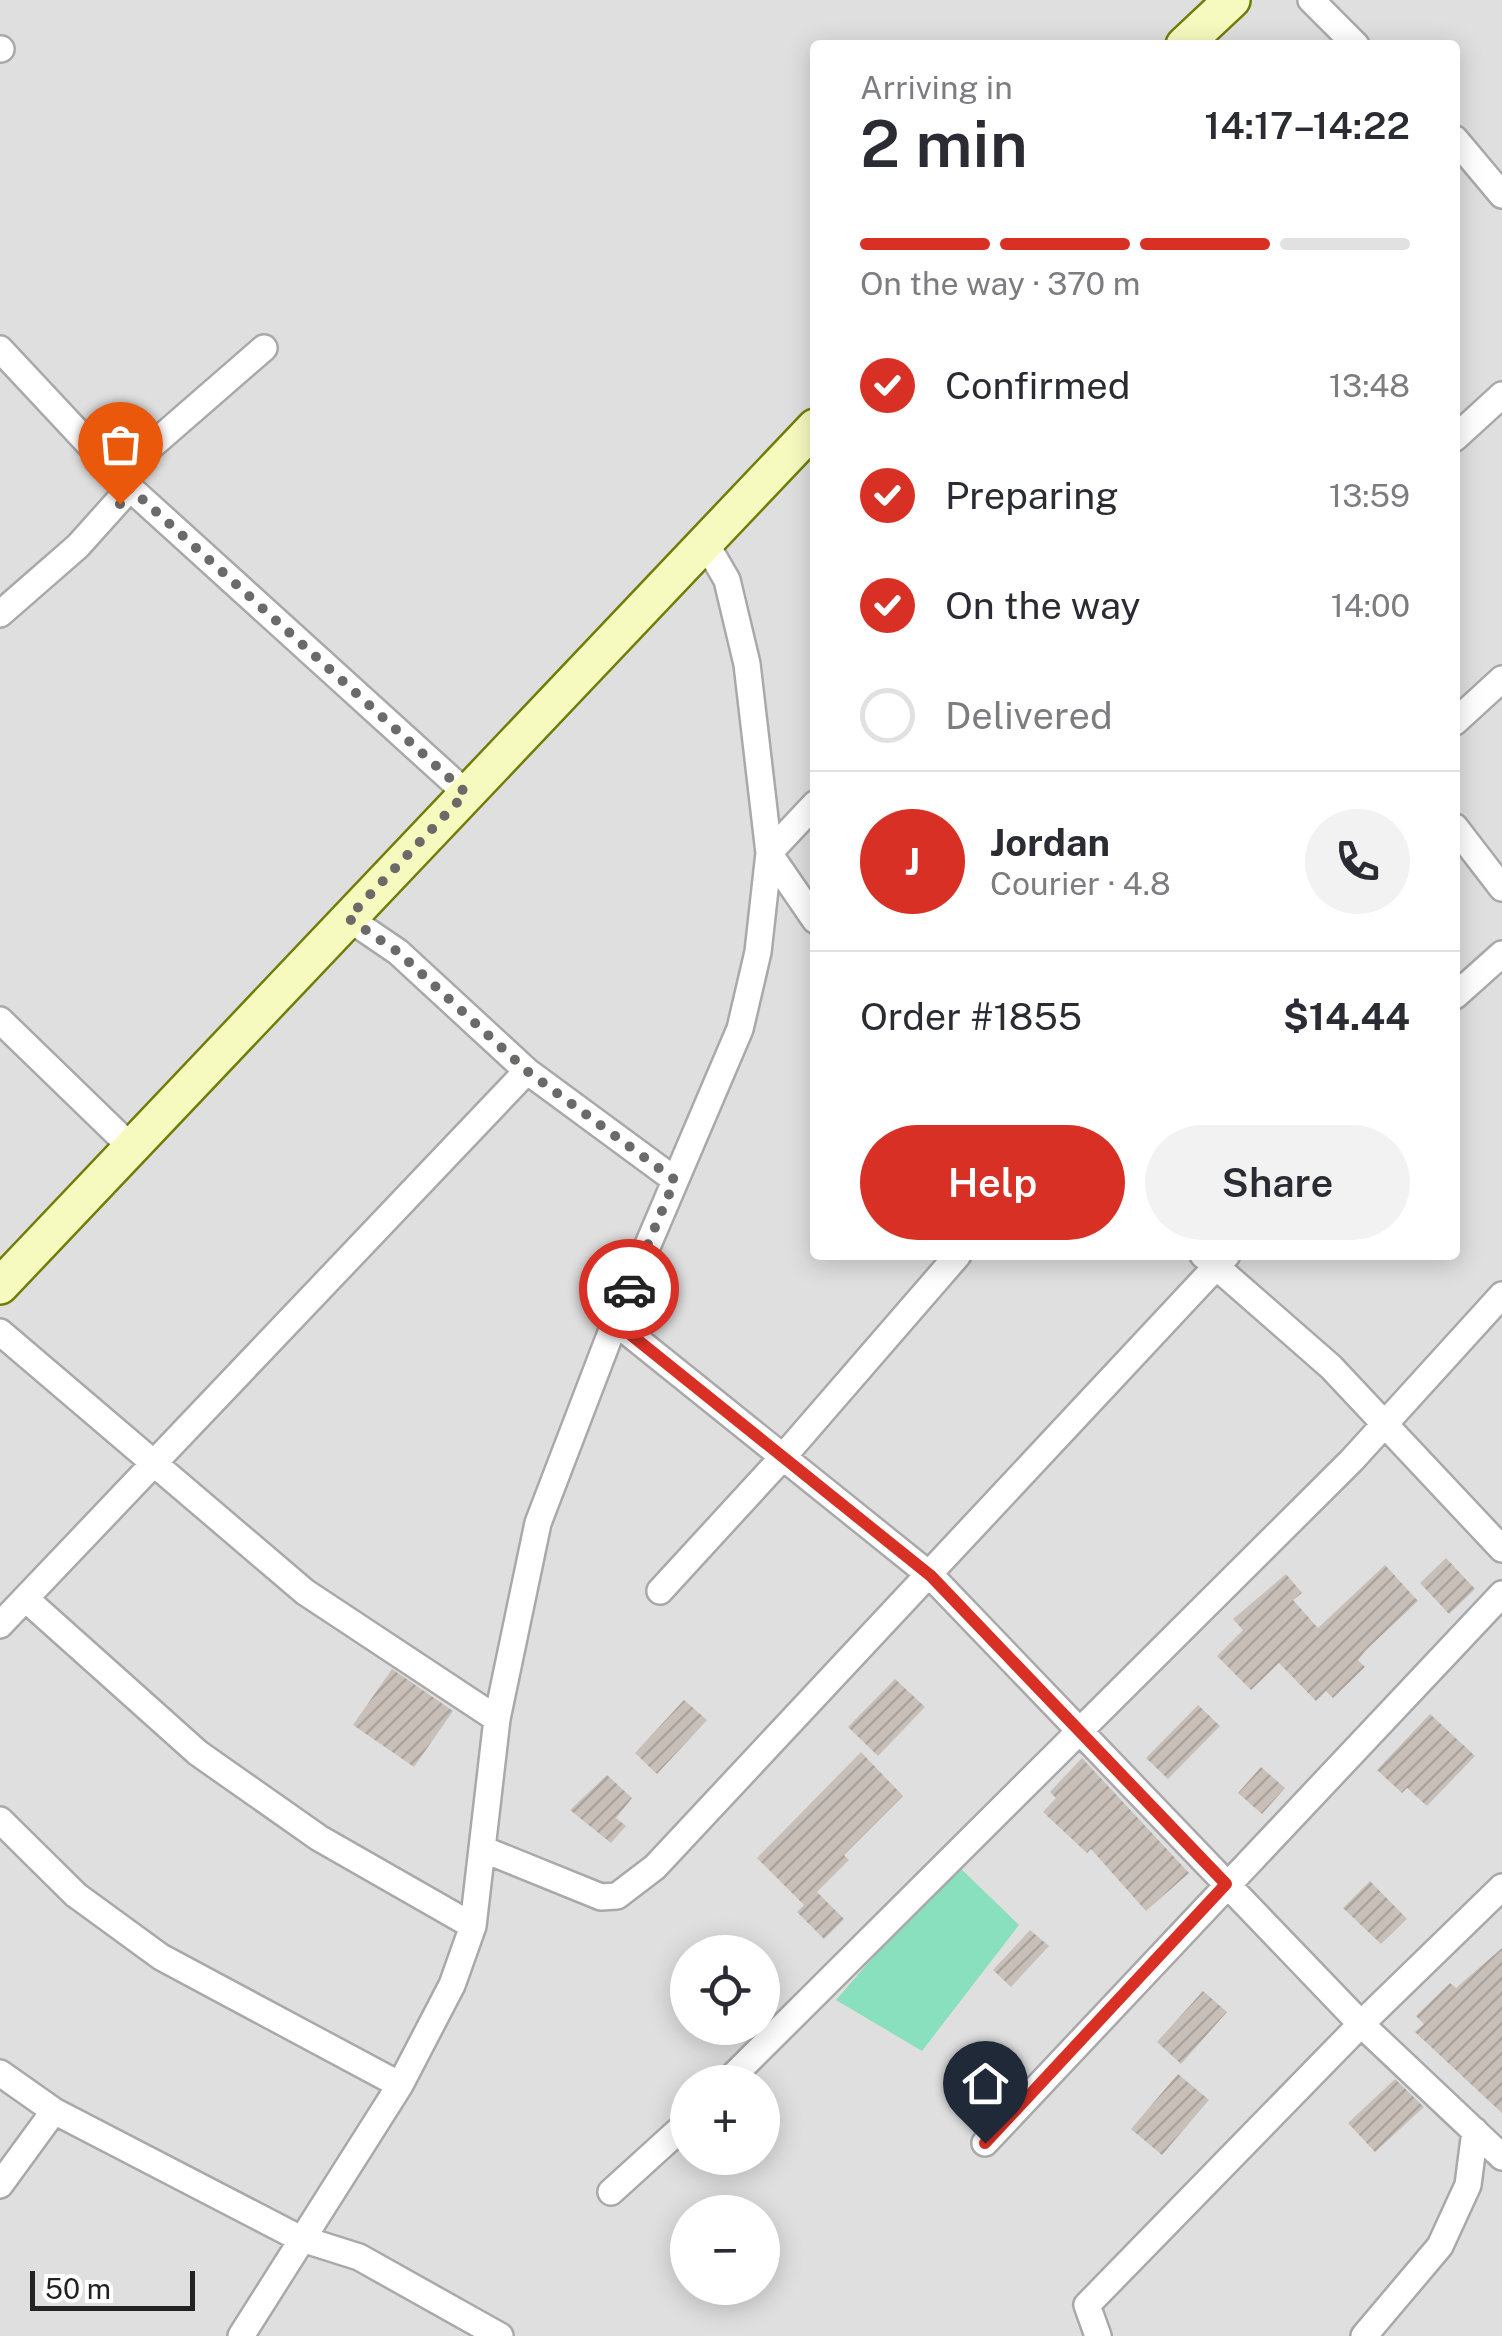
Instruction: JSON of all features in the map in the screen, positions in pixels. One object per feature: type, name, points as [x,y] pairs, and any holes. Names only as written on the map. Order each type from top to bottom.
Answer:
[{"type":"street","points":[[1189,40],[1232,0]]},
{"type":"street","points":[[1311,0],[1351,40]]},
{"type":"street","points":[[1460,147],[1502,194]]},
{"type":"street","points":[[0,614],[120,504],[124,481],[264,348]]},
{"type":"street","points":[[0,349],[124,481],[466,793]]},
{"type":"street","points":[[1460,433],[1502,395]]},
{"type":"street","points":[[0,1286],[810,432]]},
{"type":"street","points":[[240,2336],[400,2085],[452,1984],[473,1926],[485,1850],[497,1719],[538,1522],[615,1322],[740,1029],[758,952],[769,853],[747,664],[727,580],[705,542]]},
{"type":"street","points":[[1460,717],[1502,679]]},
{"type":"street","points":[[769,853],[810,809]]},
{"type":"street","points":[[1460,833],[1502,888]]},
{"type":"street","points":[[769,853],[810,913]]},
{"type":"street","points":[[348,918],[398,952],[527,1071],[675,1180]]},
{"type":"street","points":[[1460,992],[1502,954]]},
{"type":"street","points":[[0,1020],[132,1148]]},
{"type":"street","points":[[0,1625],[527,1071]]},
{"type":"street","points":[[660,1591],[783,1458],[954,1260]]},
{"type":"street","points":[[485,1850],[575,1889],[617,1896],[655,1867],[931,1576],[1213,1260]]},
{"type":"street","points":[[1217,1260],[1332,1368],[1502,1549]]},
{"type":"street","points":[[743,2065],[884,1922],[1082,1734],[1385,1422],[1502,1295]]},
{"type":"street","points":[[615,1322],[931,1576],[1361,2024],[1502,2157]]},
{"type":"street","points":[[0,1332],[305,1592],[497,1719]]},
{"type":"street","points":[[985,2143],[1502,1594]]},
{"type":"street","points":[[27,1600],[198,1753],[319,1838],[473,1926]]},
{"type":"street","points":[[0,1820],[76,1895],[162,1957],[400,2085]]},
{"type":"street","points":[[1098,2336],[1087,2305],[1361,2024],[1502,1887]]},
{"type":"street","points":[[0,2073],[54,2112],[299,2238],[360,2257],[500,2336]]},
{"type":"street","points":[[0,2184],[54,2112]]},
{"type":"street","points":[[1364,2336],[1440,2246],[1468,2185],[1475,2132]]},
{"type":"street","points":[[611,2192],[670,2138]]},
{"type":"shaded area","points":[[0,0],[1502,0],[1502,2336],[0,2336]]},
{"type":"green space","points":[[955,1863],[1019,1925],[922,2051],[836,2000]]},
{"type":"building","points":[[1446,1558],[1475,1589],[1449,1614],[1420,1583]]},
{"type":"building","points":[[1385,1565],[1418,1601],[1366,1650],[1358,1660],[1365,1667],[1333,1698],[1326,1691],[1316,1701],[1279,1663],[1251,1690],[1217,1656],[1243,1630],[1233,1619],[1286,1574],[1302,1593],[1293,1600],[1318,1628]]},
{"type":"building","points":[[392,1669],[453,1711],[414,1767],[353,1725]]},
{"type":"building","points":[[895,1679],[925,1707],[878,1756],[848,1727]]},
{"type":"building","points":[[684,1700],[707,1720],[657,1774],[635,1753]]},
{"type":"building","points":[[1198,1705],[1220,1726],[1168,1779],[1146,1758]]},
{"type":"building","points":[[1430,1714],[1475,1756],[1427,1806],[1407,1788],[1402,1793],[1377,1770]]},
{"type":"building","points":[[861,1752],[903,1796],[844,1855],[849,1860],[817,1892],[844,1919],[824,1939],[797,1912],[804,1905],[757,1858]]},
{"type":"building","points":[[1082,1758],[1189,1873],[1146,1911],[1091,1849],[1087,1853],[1043,1812],[1056,1798],[1050,1792]]},
{"type":"building","points":[[1261,1767],[1285,1788],[1262,1814],[1238,1793]]},
{"type":"building","points":[[607,1775],[632,1798],[616,1818],[626,1826],[611,1843],[570,1810]]},
{"type":"building","points":[[1370,1881],[1407,1919],[1381,1944],[1343,1908]]},
{"type":"building","points":[[1030,1930],[1049,1946],[1011,1987],[993,1970]]},
{"type":"building","points":[[1502,1948],[1502,2113],[1415,2032],[1424,2024],[1416,2016],[1450,1983],[1456,1988]]},
{"type":"building","points":[[1203,1991],[1227,2012],[1181,2064],[1157,2042]]},
{"type":"building","points":[[1178,2074],[1209,2100],[1162,2155],[1131,2129]]},
{"type":"building","points":[[1395,2079],[1424,2107],[1375,2152],[1348,2123]]},
{"type":"way so far","points":[[120,504],[130,488],[466,793],[348,918],[398,952],[527,1071],[675,1180],[629,1289]]},
{"type":"route","points":[[629,1289],[615,1322],[931,1576],[1226,1884],[985,2143]]}]
